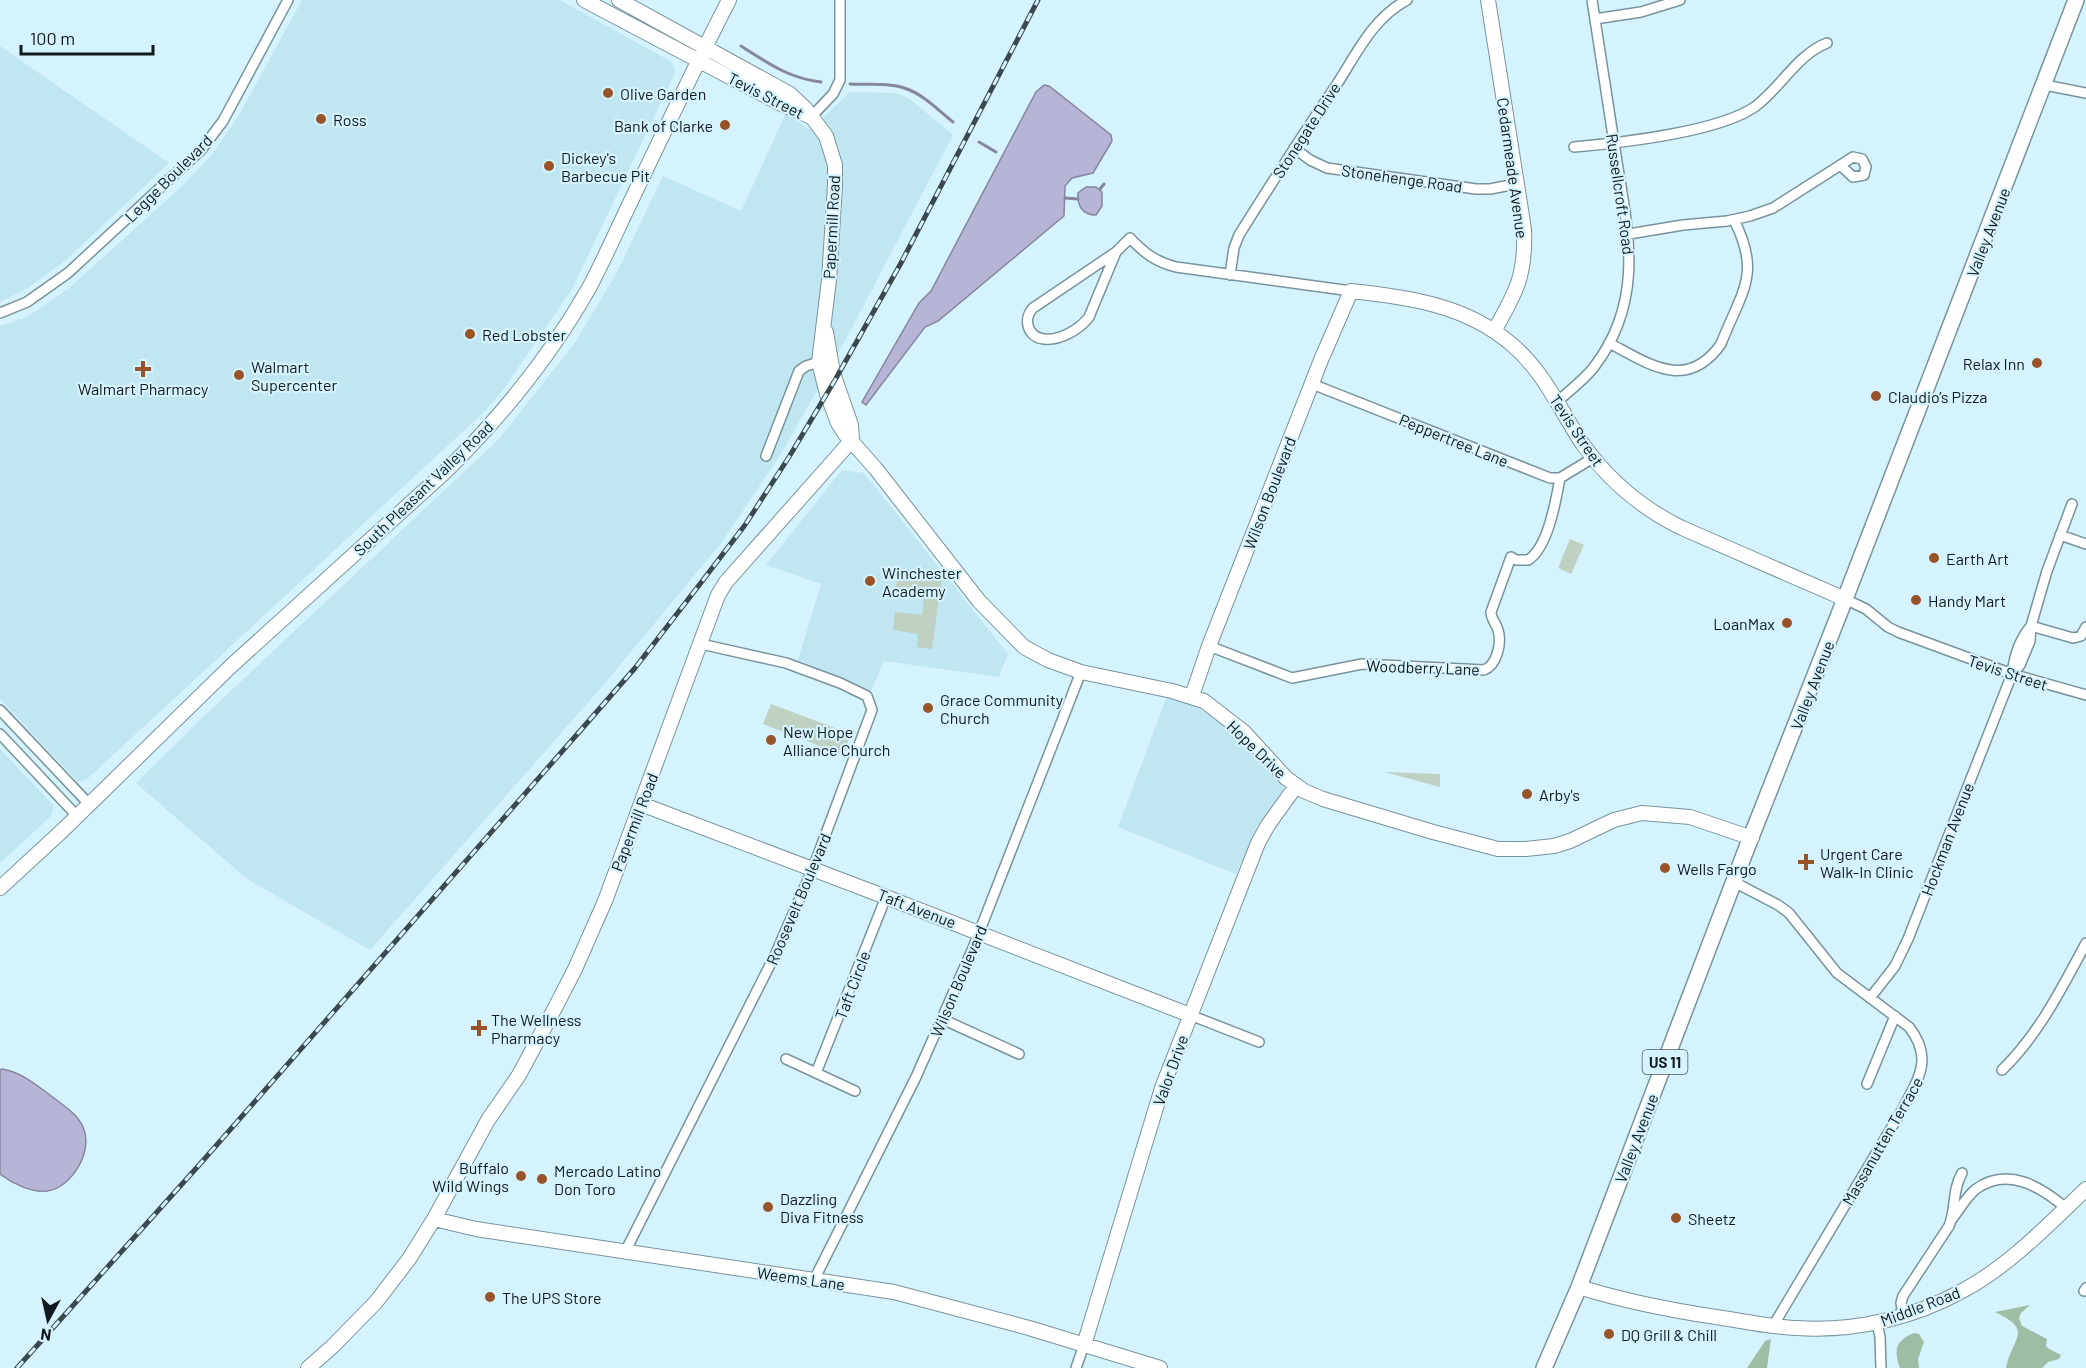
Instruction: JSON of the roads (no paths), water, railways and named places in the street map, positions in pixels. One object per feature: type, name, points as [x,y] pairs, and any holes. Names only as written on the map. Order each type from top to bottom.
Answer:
[{"type":"main road","name":"Tevis Street","points":[[584,0],[779,103],[812,117]]},
{"type":"main road","name":"Tevis Street","points":[[619,0],[790,94],[812,117]]},
{"type":"main road","name":"South Pleasant Valley Road","points":[[0,888],[247,651],[446,471],[511,400],[547,353],[589,287],[729,0]]},
{"type":"main road","name":"Cedarmeade Avenue","points":[[1488,0],[1524,229],[1523,265],[1515,296],[1494,331]]},
{"type":"main road","name":"Valley Avenue","points":[[1544,1368],[1579,1287],[2076,0]]},
{"type":"main road","name":"Papermill Road","points":[[812,117],[828,142],[836,175],[825,326],[819,362],[824,387],[838,423],[852,440]]},
{"type":"main road","name":"Tevis Street","points":[[1351,291],[1393,296],[1440,306],[1494,331],[1524,356],[1558,401],[1593,458],[1618,486],[1664,520],[1845,599]]},
{"type":"main road","name":"Wilson Boulevard","points":[[1192,696],[1209,646],[1351,291]]},
{"type":"main road","name":"Papermill Road","points":[[308,1368],[376,1302],[409,1259],[434,1219],[480,1133],[524,1066],[575,969],[604,901],[718,595],[726,582],[852,440],[850,425],[833,373],[825,326]]},
{"type":"main road","name":"Hope Drive","points":[[852,440],[979,601],[1024,647],[1048,660],[1081,672],[1192,696],[1213,708],[1244,732],[1276,769],[1296,786],[1323,799],[1498,849],[1554,846],[1614,820],[1642,813],[1690,817],[1752,838]]},
{"type":"main road","name":"Valor Drive","points":[[1084,1345],[1162,1088],[1258,843],[1296,786]]},
{"type":"main road","name":"Taft Avenue","points":[[640,804],[813,868],[1190,1016]]},
{"type":"main road","name":"Middle Road","points":[[1579,1287],[1651,1307],[1773,1326],[1826,1329],[1877,1323],[1951,1296],[1980,1280],[2016,1253],[2086,1189]]},
{"type":"main road","name":"Weems Lane","points":[[434,1219],[476,1229],[894,1292],[1160,1368]]},
{"type":"street","name":"Legge Boulevard","points":[[0,313],[27,302],[68,273],[201,150],[229,110],[288,0]]},
{"type":"street","points":[[812,117],[833,94],[840,80],[840,0]]},
{"type":"street","name":"Stonegate Drive","points":[[1230,275],[1234,248],[1239,235],[1294,148],[1372,28],[1390,10],[1407,0]]},
{"type":"street","name":"Russellcroft Road","points":[[1558,401],[1593,368],[1609,343],[1626,294],[1630,257],[1629,234],[1592,0]]},
{"type":"street","points":[[1595,19],[1641,12],[1680,0]]},
{"type":"street","points":[[1574,147],[1615,143],[1732,118],[1755,106],[1778,87],[1809,53],[1827,43]]},
{"type":"street","points":[[2045,85],[2086,93]]},
{"type":"street","name":"Stonehenge Road","points":[[1294,148],[1310,160],[1327,168],[1476,189],[1516,184]]},
{"type":"street","points":[[1629,234],[1734,220],[1773,208],[1840,165]]},
{"type":"street","points":[[1609,343],[1653,366],[1670,371],[1689,370],[1699,366],[1715,353],[1721,344],[1748,277],[1748,258],[1734,220]]},
{"type":"street","name":"Tevis Street","points":[[1116,252],[1130,238],[1159,262],[1176,267],[1351,291]]},
{"type":"street","points":[[1116,252],[1084,324],[1071,333],[1048,339],[1032,334],[1027,317],[1033,308],[1116,252]]},
{"type":"street","points":[[766,456],[797,374],[801,369],[819,362]]},
{"type":"street","name":"Peppertree Lane","points":[[1312,384],[1538,474],[1560,478]]},
{"type":"street","points":[[1560,478],[1593,458]]},
{"type":"street","name":"Woodberry Lane","points":[[1209,646],[1292,678],[1362,664],[1484,670],[1489,668],[1496,659],[1498,634],[1490,616],[1511,557],[1516,560],[1528,560],[1538,552],[1553,511],[1560,478]]},
{"type":"street","name":"Hockman Avenue","points":[[1870,998],[1895,966],[1904,949],[2012,674],[2024,657],[2030,641],[2031,627],[2072,504]]},
{"type":"street","points":[[2060,535],[2086,544]]},
{"type":"street","name":"Tevis Street","points":[[1845,599],[1866,609],[1898,632],[2012,674],[2086,695]]},
{"type":"street","points":[[2031,627],[2073,639],[2081,636],[2086,627]]},
{"type":"street","name":"Roosevelt Boulevard","points":[[625,1252],[766,974],[813,868],[871,715],[872,706],[869,698],[862,692],[786,663],[700,644]]},
{"type":"street","name":"Wilson Boulevard","points":[[814,1280],[916,1077],[980,933],[1081,672]]},
{"type":"street","points":[[0,710],[89,804]]},
{"type":"street","points":[[0,734],[77,816]]},
{"type":"street","name":"Massanutten Terrace","points":[[1734,882],[1789,913],[1837,973],[1909,1027],[1917,1036],[1923,1054],[1921,1075],[1869,1167],[1773,1326]]},
{"type":"street","name":"Taft Circle","points":[[816,1073],[886,897]]},
{"type":"street","points":[[2002,1070],[2017,1056],[2048,1013],[2086,943]]},
{"type":"street","name":"Taft Avenue","points":[[1190,1016],[1259,1042]]},
{"type":"street","points":[[1867,1084],[1895,1016]]},
{"type":"street","points":[[942,1019],[1019,1054]]},
{"type":"street","points":[[786,1059],[855,1091]]},
{"type":"street","points":[[1952,1219],[1954,1193],[1962,1173]]},
{"type":"street","points":[[1903,1315],[1901,1303],[1903,1296],[1945,1234],[1952,1219],[1975,1190],[1993,1181],[2004,1179],[2036,1186],[2066,1208]]},
{"type":"street","points":[[1877,1323],[1881,1368]]},
{"type":"street","name":"Valor Drive","points":[[1076,1368],[1084,1345]]},
{"type":"waterway","points":[[741,46],[788,73],[821,82]]},
{"type":"waterway","points":[[850,84],[886,85],[907,89],[925,99],[953,122]]},
{"type":"waterway","points":[[979,142],[996,152]]},
{"type":"waterway","points":[[1100,189],[1104,184]]},
{"type":"waterway","points":[[1065,198],[1078,199]]},
{"type":"railway","points":[[17,1368],[200,1164],[635,668],[745,525],[835,380],[901,263],[1038,0]]},
{"type":"place","name":"Olive Garden","points":[[608,93]]},
{"type":"place","name":"Ross","points":[[321,119]]},
{"type":"place","name":"Bank of Clarke","points":[[725,125]]},
{"type":"place","name":"Dickey's Barbecue Pit","points":[[549,166]]},
{"type":"place","name":"Red Lobster","points":[[470,334]]},
{"type":"place","name":"Relax Inn","points":[[2037,363]]},
{"type":"place","name":"Walmart Pharmacy","points":[[143,369]]},
{"type":"place","name":"Walmart Supercenter","points":[[239,375]]},
{"type":"place","name":"Claudio’s Pizza","points":[[1876,396]]},
{"type":"place","name":"Earth Art","points":[[1934,558]]},
{"type":"place","name":"Winchester Academy","points":[[870,581]]},
{"type":"place","name":"Handy Mart","points":[[1916,600]]},
{"type":"place","name":"LoanMax","points":[[1787,623]]},
{"type":"place","name":"Grace Community Church","points":[[928,708]]},
{"type":"place","name":"New Hope Alliance Church","points":[[771,740]]},
{"type":"place","name":"Arby's","points":[[1527,794]]},
{"type":"place","name":"Urgent Care Walk-In Clinic","points":[[1806,862]]},
{"type":"place","name":"Wells Fargo","points":[[1665,868]]},
{"type":"place","name":"The Wellness Pharmacy","points":[[479,1028]]},
{"type":"place","name":"Buffalo Wild Wings","points":[[521,1176]]},
{"type":"place","name":"Mercado Latino Don Toro","points":[[542,1179]]},
{"type":"place","name":"Dazzling Diva Fitness","points":[[768,1207]]},
{"type":"place","name":"Sheetz","points":[[1676,1218]]},
{"type":"place","name":"The UPS Store","points":[[490,1297]]},
{"type":"place","name":"DQ Grill & Chill","points":[[1609,1334]]}]
